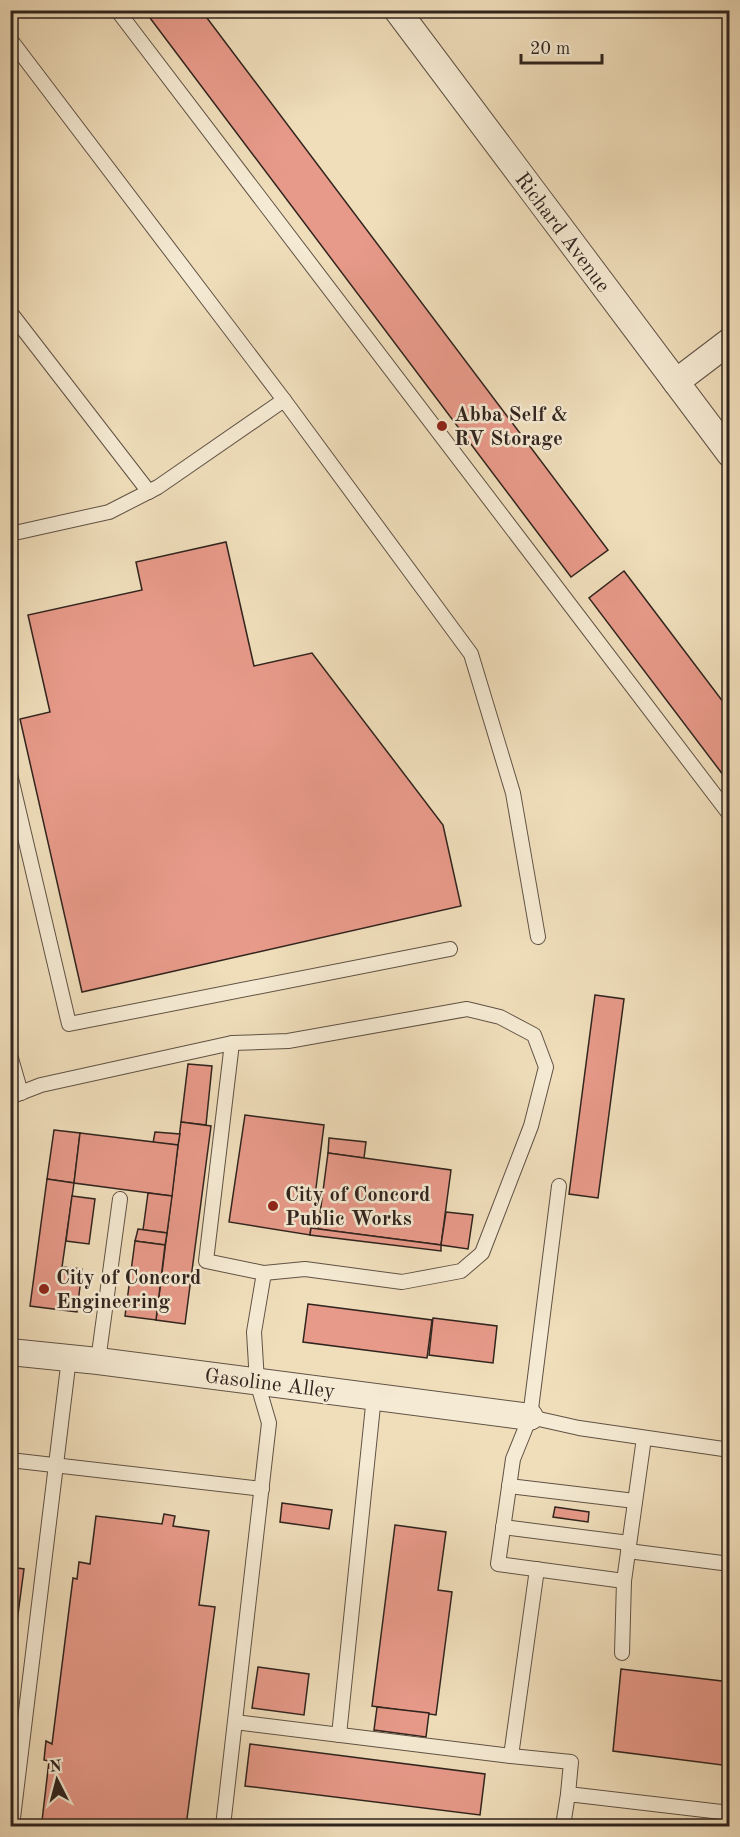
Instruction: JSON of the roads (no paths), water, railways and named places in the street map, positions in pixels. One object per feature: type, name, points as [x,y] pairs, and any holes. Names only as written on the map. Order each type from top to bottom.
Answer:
[{"type":"street","name":"Richard Avenue","points":[[397,10],[729,454]]},
{"type":"street","points":[[676,382],[729,341]]},
{"type":"street","name":"Gasoline Alley","points":[[10,1352],[98,1361],[530,1417]]},
{"type":"lane","points":[[117,10],[729,815]]},
{"type":"lane","points":[[10,39],[284,400],[471,654],[513,793],[538,937]]},
{"type":"lane","points":[[10,312],[149,492]]},
{"type":"lane","points":[[10,534],[110,512],[149,492],[284,400]]},
{"type":"lane","points":[[10,774],[69,1024],[450,949]]},
{"type":"lane","points":[[10,1055],[16,1095],[41,1085],[232,1043],[288,1041],[467,1009],[500,1017],[534,1035],[546,1067],[531,1126],[482,1253],[461,1271],[402,1282],[305,1269],[264,1273],[207,1261],[232,1043]]},
{"type":"lane","points":[[559,1186],[530,1417],[513,1459],[498,1563],[624,1581]]},
{"type":"lane","points":[[98,1361],[120,1199]]},
{"type":"lane","points":[[224,1827],[269,1423],[257,1382],[254,1332],[264,1273]]},
{"type":"lane","points":[[12,1827],[69,1358]]},
{"type":"lane","points":[[339,1735],[374,1396]]},
{"type":"lane","points":[[530,1417],[579,1428],[729,1450]]},
{"type":"lane","points":[[622,1653],[624,1581],[644,1438]]},
{"type":"lane","points":[[10,1460],[262,1490]]},
{"type":"lane","points":[[509,1486],[635,1501]]},
{"type":"lane","points":[[503,1527],[729,1564]]},
{"type":"lane","points":[[511,1756],[537,1569]]},
{"type":"lane","points":[[236,1722],[571,1762],[563,1827]]},
{"type":"lane","points":[[568,1794],[729,1813]]},
{"type":"place","name":"Abba Self & RV Storage","points":[[442,426]]},
{"type":"place","name":"City of Concord Public Works","points":[[273,1206]]},
{"type":"place","name":"City of Concord Engineering","points":[[44,1289]]}]
